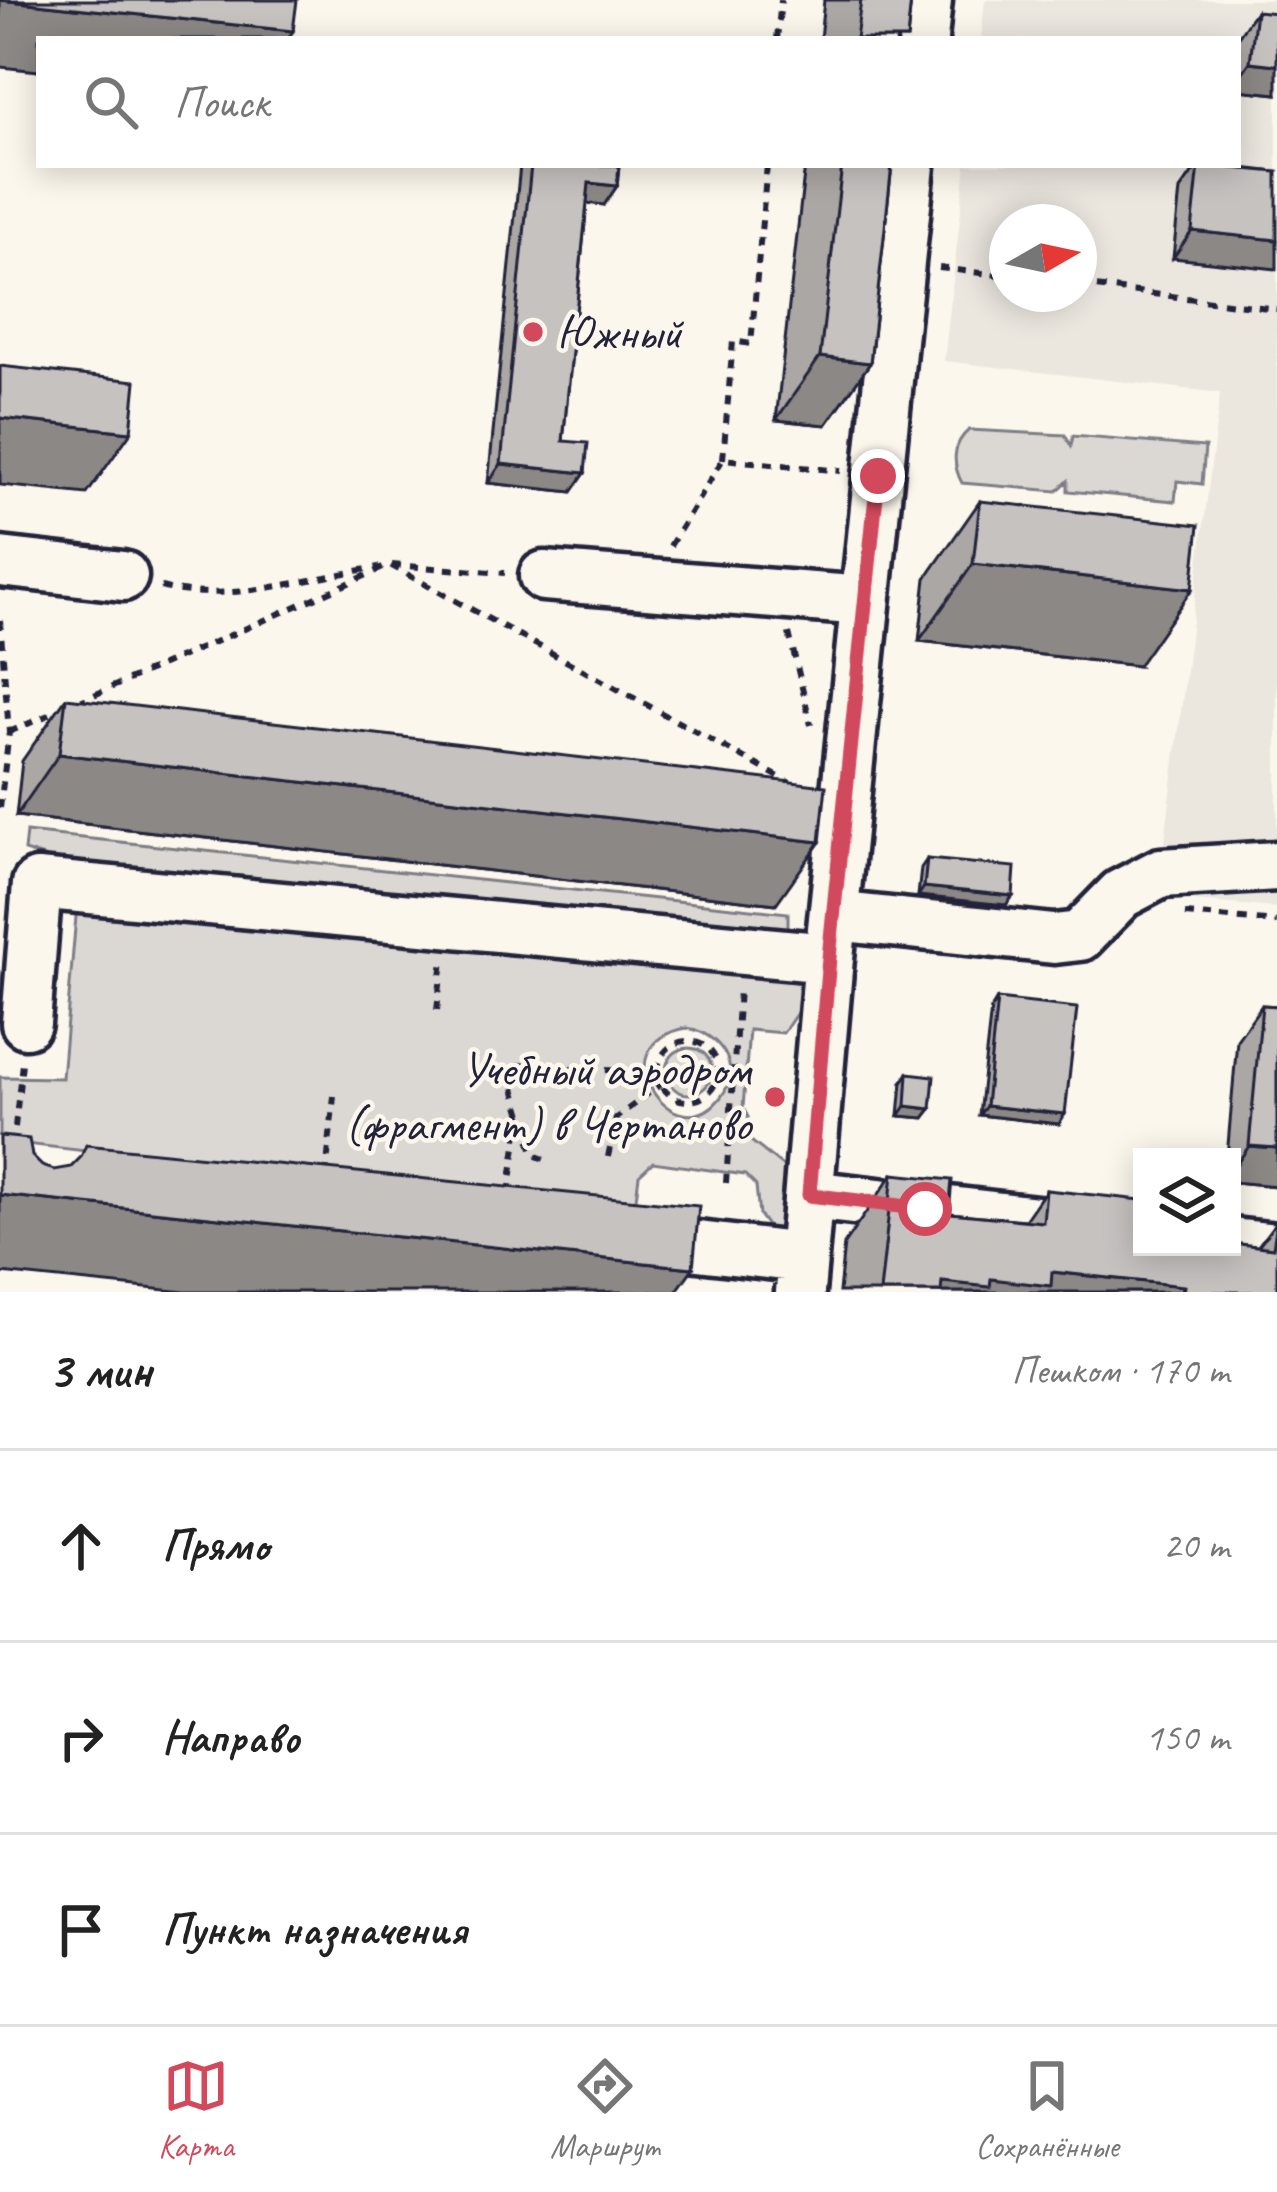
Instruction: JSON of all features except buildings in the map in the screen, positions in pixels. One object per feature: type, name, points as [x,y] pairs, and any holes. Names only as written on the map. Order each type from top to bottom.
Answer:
[{"type":"lane","points":[[923,36],[927,0]]},
{"type":"lane","points":[[587,1233],[801,1275],[910,168]]},
{"type":"lane","points":[[0,562],[123,576]]},
{"type":"lane","points":[[544,576],[865,601]]},
{"type":"lane","points":[[26,1023],[37,884],[742,950],[831,937],[1080,936],[1121,894],[1161,873],[1277,866]]},
{"type":"lane","points":[[809,1195],[1133,1232]]},
{"type":"lane","points":[[1241,1244],[1277,1248]]},
{"type":"path","points":[[778,36],[781,0]]},
{"type":"path","points":[[646,585],[723,459],[733,341],[752,344],[767,168]]},
{"type":"path","points":[[899,265],[989,274]]},
{"type":"path","points":[[1097,287],[1277,309]]},
{"type":"path","points":[[723,459],[878,476]]},
{"type":"path","points":[[182,593],[217,594],[390,565],[544,576]]},
{"type":"path","points":[[8,732],[390,565]]},
{"type":"path","points":[[390,565],[844,813]]},
{"type":"path","points":[[780,595],[816,746]]},
{"type":"path","points":[[0,620],[8,732],[0,808]]},
{"type":"path","points":[[1182,914],[1277,922]]},
{"type":"path","points":[[437,1010],[447,922]]},
{"type":"path","points":[[726,1183],[742,950]]},
{"type":"path","points":[[12,1150],[26,1023]]},
{"type":"path","points":[[682,1041],[707,1048],[718,1070],[712,1090],[695,1101],[675,1098],[661,1084],[658,1073],[662,1056],[682,1041]]},
{"type":"path","points":[[516,1065],[658,1073]]},
{"type":"path","points":[[718,1070],[746,1076]]},
{"type":"path","points":[[608,1157],[616,1118],[661,1084]]},
{"type":"path","points":[[514,1088],[534,1155],[544,1159]]},
{"type":"path","points":[[325,1184],[334,1096]]},
{"type":"path","points":[[508,1202],[520,1113]]},
{"type":"shaded area","points":[[985,0],[1277,0],[1277,908],[1158,898],[1220,393],[944,361],[966,168],[1241,168],[1241,36],[981,36]]},
{"type":"shaded area","points":[[969,430],[1065,435],[1071,446],[1073,436],[1205,447],[1202,484],[1177,481],[1175,501],[1068,491],[1068,481],[1057,491],[962,483],[955,455]]},
{"type":"shaded area","points":[[26,832],[788,913],[788,953],[803,971],[810,994],[783,1033],[749,1030],[743,1108],[751,1141],[790,1172],[790,1218],[773,1234],[759,1215],[756,1186],[745,1175],[653,1162],[639,1175],[634,1215],[0,1141],[0,1077],[62,1078],[79,882],[64,863],[24,851]],"holes":[[[687,1028],[699,1031],[725,1053],[730,1074],[721,1097],[702,1112],[683,1114],[666,1106],[653,1091],[646,1073],[648,1054],[661,1038]]]},
{"type":"shaded area","points":[[689,1048],[705,1055],[712,1071],[705,1087],[689,1094],[673,1087],[666,1071],[673,1055]]},
{"type":"place","name":"Южный","points":[[533,332]]},
{"type":"place","name":"Учебный аэродром (фрагмент) в Чертаново","points":[[775,1097]]},
{"type":"route","points":[[878,476],[809,1195],[925,1209]]}]
